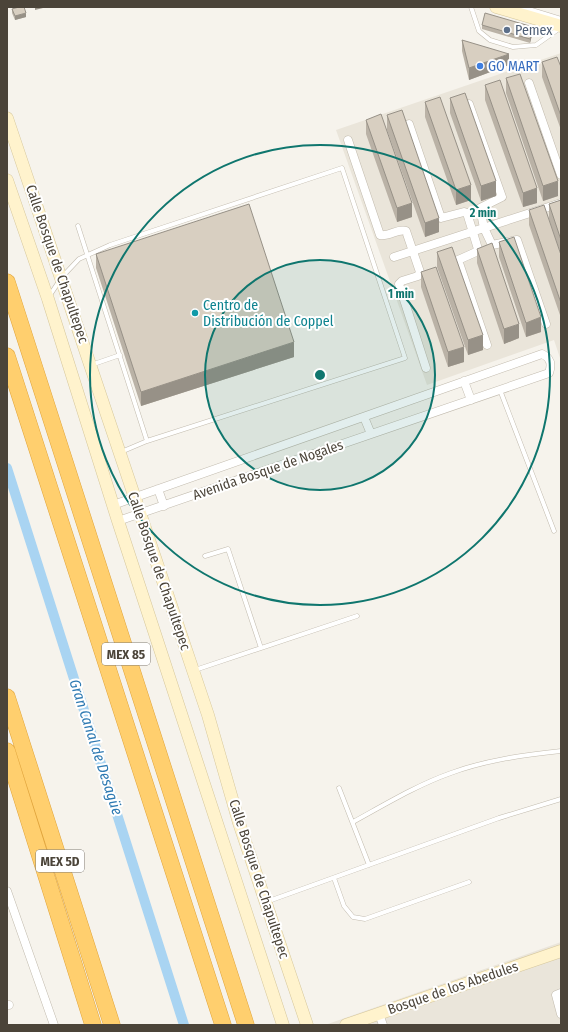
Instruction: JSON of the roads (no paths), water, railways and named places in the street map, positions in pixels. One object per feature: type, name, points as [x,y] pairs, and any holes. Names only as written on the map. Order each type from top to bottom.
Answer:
[{"type":"highway","name":"MEX 85","points":[[7,282],[246,1025]]},
{"type":"highway","name":"MEX 85","points":[[7,356],[223,1025]]},
{"type":"highway","name":"MEX 5D","points":[[7,697],[112,1025]]},
{"type":"highway","name":"MEX 5D","points":[[7,751],[93,1025]]},
{"type":"main road","points":[[496,7],[561,27]]},
{"type":"main road","name":"Calle Bosque de Chapultepec","points":[[7,118],[62,277],[134,498],[193,671],[266,902],[307,1025]]},
{"type":"main road","name":"Calle Bosque de Chapultepec","points":[[7,180],[48,299],[118,521],[283,1025]]},
{"type":"main road","name":"Bosque de los Abedules","points":[[346,1025],[381,1019],[561,951]]},
{"type":"street","points":[[528,83],[561,175]]},
{"type":"street","points":[[470,104],[502,197],[480,208],[484,228],[492,245],[517,240],[546,324]]},
{"type":"street","points":[[409,124],[441,218],[466,212],[473,231],[477,251],[458,260],[487,345]]},
{"type":"street","points":[[348,140],[380,235],[405,230],[413,251],[420,274],[399,284],[426,368]]},
{"type":"street","points":[[394,257],[561,203]]},
{"type":"street","name":"Avenida Bosque de Nogales","points":[[113,505],[542,354],[548,356],[550,361],[549,373],[118,521]]},
{"type":"street","points":[[464,381],[471,400]]},
{"type":"street","points":[[364,416],[371,434]]},
{"type":"street","points":[[158,489],[164,506]]},
{"type":"street","points":[[7,891],[54,1025]]},
{"type":"street","points":[[561,993],[556,995],[556,998],[561,1014]]},
{"type":"lane","points":[[471,7],[479,31],[490,40],[513,47],[536,45],[561,27]]},
{"type":"lane","points":[[522,7],[561,19]]},
{"type":"lane","points":[[48,299],[62,277],[79,259],[110,245],[342,168],[405,358],[147,441],[120,453]]},
{"type":"lane","points":[[78,226],[86,256],[120,355],[147,441]]},
{"type":"lane","points":[[91,365],[120,355]]},
{"type":"lane","points":[[500,390],[554,531]]},
{"type":"lane","points":[[205,556],[228,549],[261,648]]},
{"type":"lane","points":[[193,671],[358,616]]},
{"type":"lane","points":[[353,822],[391,801],[451,773],[509,757],[561,751]]},
{"type":"lane","points":[[339,788],[369,866]]},
{"type":"lane","points":[[266,902],[499,818],[561,799]]},
{"type":"lane","points":[[334,878],[344,906],[353,917],[365,919],[469,882]]},
{"type":"waterway","name":"Gran Canal de Desagüe","points":[[7,468],[184,1025]]},
{"type":"place","name":"Pemex","points":[[507,30]]},
{"type":"place","name":"GO MART","points":[[480,66]]},
{"type":"place","name":"Centro de Distribución de Coppel","points":[[195,313]]}]
